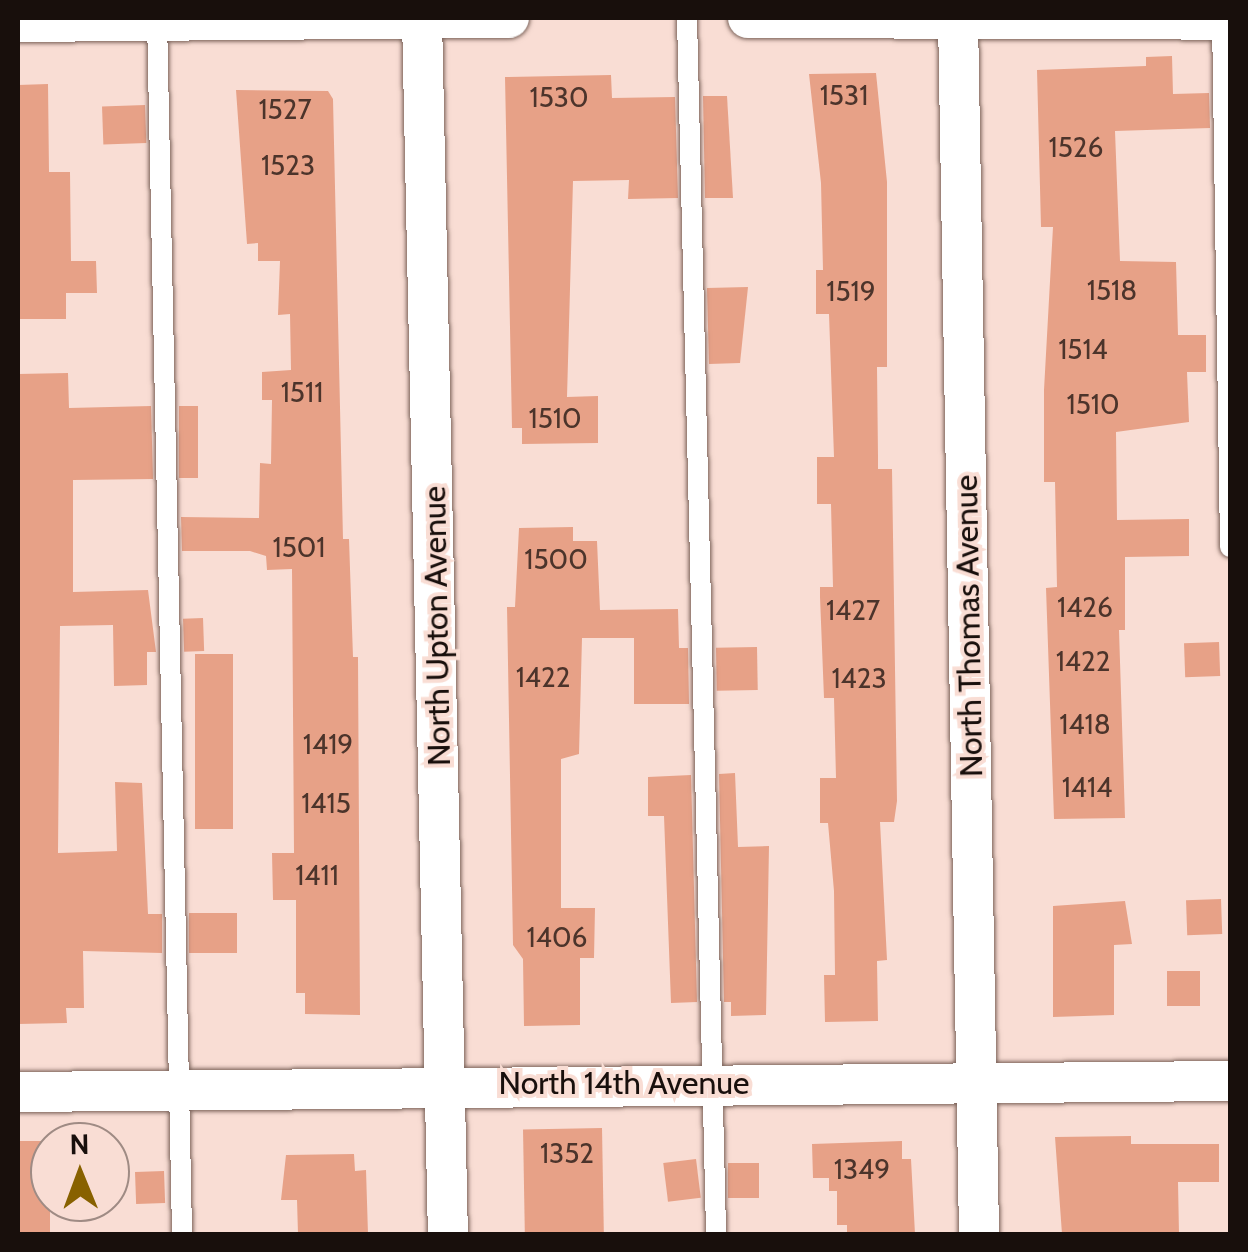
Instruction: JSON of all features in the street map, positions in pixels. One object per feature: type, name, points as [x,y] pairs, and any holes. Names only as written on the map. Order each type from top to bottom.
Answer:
[{"type":"street","name":"North Upton Avenue","points":[[422,18],[448,1085],[448,1234]]},
{"type":"street","points":[[18,22],[509,18]]},
{"type":"street","points":[[748,18],[1225,19]]},
{"type":"street","name":"North Thomas Avenue","points":[[958,20],[978,1234]]},
{"type":"street","name":"North 14th Avenue","points":[[18,1092],[714,1082],[1230,1081]]},
{"type":"lane","points":[[688,18],[716,1234]]},
{"type":"lane","points":[[157,19],[182,1234]]},
{"type":"lane","points":[[1225,19],[1230,547]]},
{"type":"building","points":[[1172,56],[1173,94],[1209,93],[1210,128],[1115,131],[1120,261],[1176,262],[1178,335],[1206,335],[1206,372],[1187,372],[1189,422],[1116,432],[1117,520],[1189,519],[1189,556],[1125,557],[1125,630],[1119,630],[1125,818],[1054,819],[1046,588],[1057,587],[1055,482],[1044,482],[1044,390],[1053,227],[1041,227],[1037,70],[1146,66],[1146,57]]},
{"type":"building","points":[[876,73],[887,182],[887,367],[877,367],[878,469],[892,469],[897,801],[894,822],[880,822],[887,960],[877,961],[878,1021],[825,1022],[824,975],[835,975],[834,891],[828,823],[820,823],[820,778],[836,778],[834,698],[824,698],[820,597],[820,587],[833,587],[831,504],[817,504],[817,457],[834,457],[829,314],[816,314],[816,270],[823,270],[821,183],[809,74]]},
{"type":"building","points":[[611,75],[612,98],[675,97],[678,198],[628,199],[629,180],[573,181],[567,397],[598,396],[598,443],[522,444],[522,428],[512,428],[505,77]]},
{"type":"building","points":[[48,84],[49,172],[70,172],[71,261],[96,261],[97,293],[66,293],[66,319],[18,319],[18,85]]},
{"type":"building","points":[[236,90],[328,91],[333,99],[343,539],[349,539],[353,657],[358,657],[360,1015],[305,1014],[305,993],[296,993],[296,900],[273,900],[272,853],[294,853],[292,569],[267,570],[266,556],[250,551],[182,551],[181,517],[259,518],[260,463],[271,464],[272,400],[262,400],[262,372],[291,370],[290,314],[278,315],[280,261],[258,261],[258,243],[247,244]]},
{"type":"building","points":[[703,96],[727,96],[733,198],[705,198]]},
{"type":"building","points":[[145,105],[146,143],[103,144],[102,107]]},
{"type":"building","points":[[748,287],[740,363],[709,364],[707,288]]},
{"type":"building","points":[[68,373],[69,408],[151,406],[153,479],[73,480],[73,592],[148,590],[156,652],[147,652],[147,685],[114,686],[113,625],[60,626],[58,853],[117,851],[115,782],[142,783],[148,914],[162,914],[162,953],[83,951],[84,1008],[66,1008],[67,1023],[18,1024],[18,374]]},
{"type":"building","points":[[179,406],[198,406],[198,478],[179,478]]},
{"type":"building","points":[[573,527],[573,541],[597,541],[600,610],[678,609],[679,648],[688,648],[689,704],[634,704],[634,638],[582,638],[579,754],[561,759],[561,908],[595,908],[594,958],[580,958],[580,1025],[524,1026],[523,959],[513,945],[507,607],[515,607],[519,528]]},
{"type":"building","points":[[203,618],[204,651],[184,652],[183,619]]},
{"type":"building","points":[[1219,642],[1220,676],[1185,677],[1184,643]]},
{"type":"building","points":[[757,647],[758,690],[717,691],[716,648]]},
{"type":"building","points":[[195,654],[233,654],[233,829],[195,829]]},
{"type":"building","points":[[735,773],[738,847],[769,846],[766,1015],[731,1016],[731,1002],[724,1002],[719,774]]},
{"type":"building","points":[[691,775],[697,1002],[671,1003],[664,816],[648,816],[648,777]]},
{"type":"building","points":[[1221,899],[1222,934],[1187,935],[1186,900]]},
{"type":"building","points":[[1125,901],[1132,944],[1114,945],[1114,1015],[1053,1017],[1053,906]]},
{"type":"building","points":[[189,913],[237,913],[237,953],[189,953]]},
{"type":"building","points":[[1167,971],[1200,971],[1200,1006],[1167,1006]]},
{"type":"building","points":[[602,1128],[604,1234],[525,1234],[523,1129]]},
{"type":"building","points":[[1131,1136],[1131,1144],[1219,1144],[1219,1182],[1178,1182],[1179,1234],[1062,1234],[1055,1137]]},
{"type":"building","points":[[18,1141],[30,1141],[30,1222],[50,1222],[50,1234],[18,1234]]},
{"type":"building","points":[[902,1141],[902,1159],[911,1159],[915,1234],[847,1234],[847,1225],[837,1225],[837,1191],[829,1191],[829,1178],[813,1178],[812,1144]]},
{"type":"building","points":[[354,1154],[355,1171],[366,1170],[368,1234],[298,1234],[297,1200],[281,1200],[286,1155]]},
{"type":"building","points":[[696,1159],[701,1198],[668,1202],[663,1163]]},
{"type":"building","points":[[728,1163],[759,1163],[759,1198],[728,1198]]},
{"type":"building","points":[[164,1171],[165,1203],[136,1204],[135,1172]]}]
